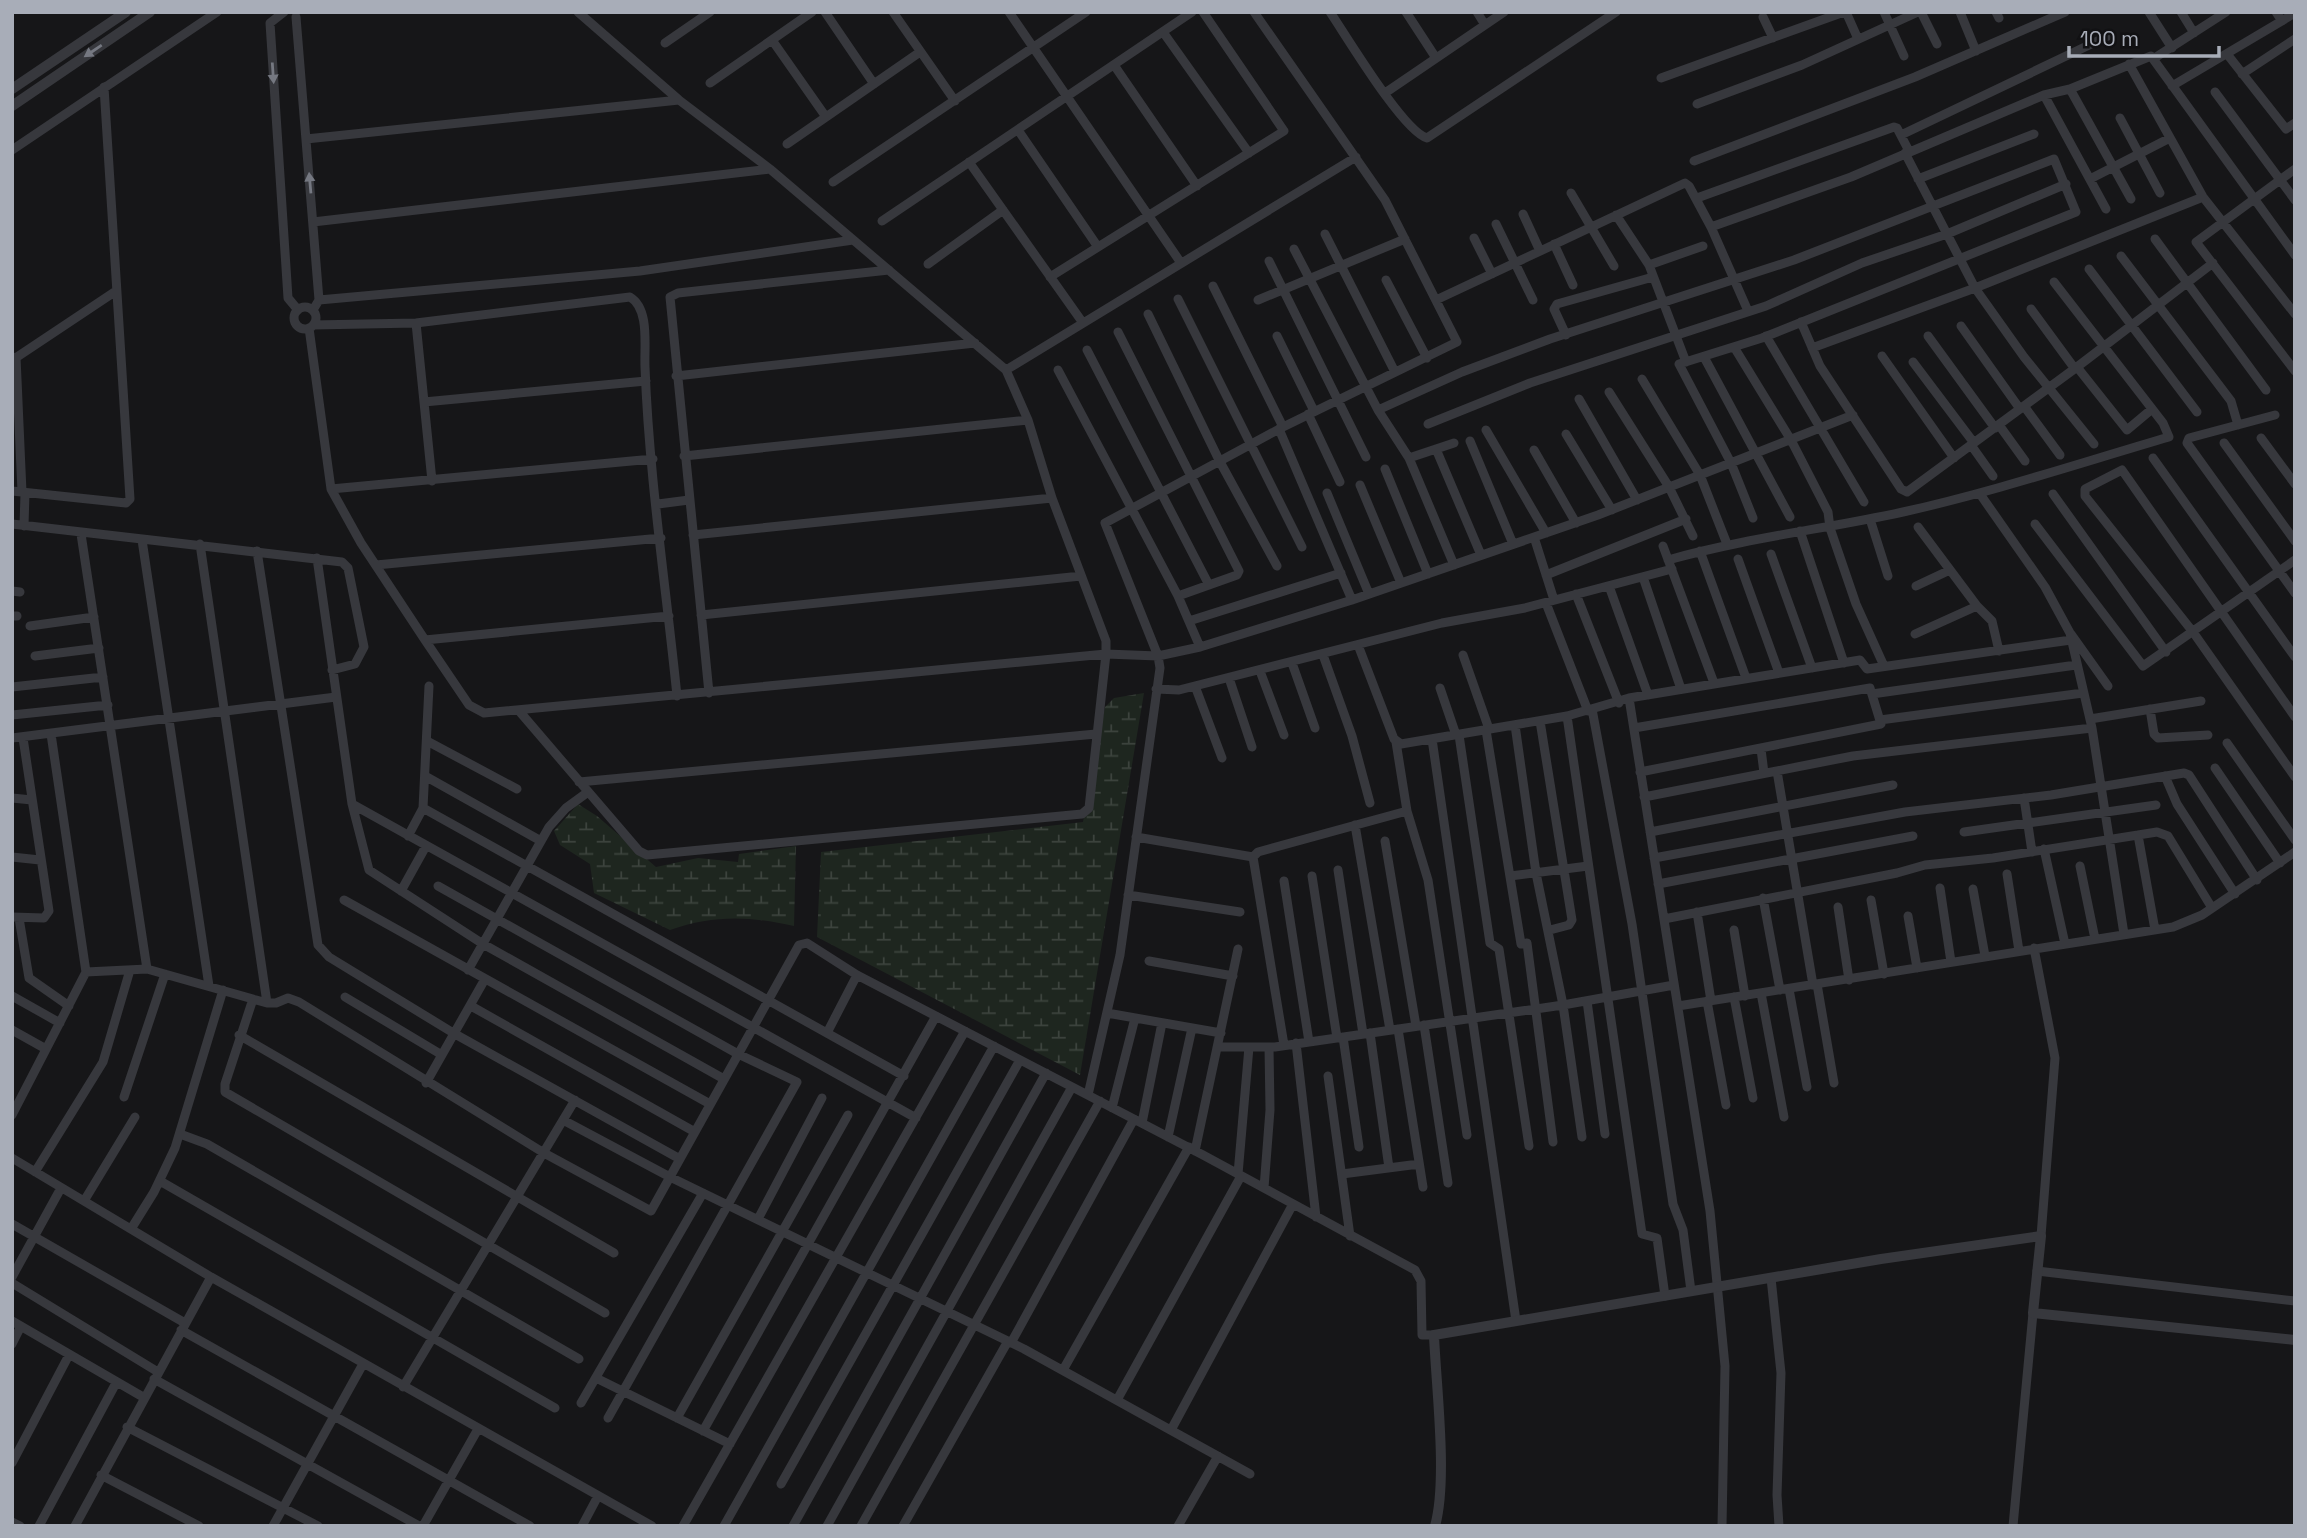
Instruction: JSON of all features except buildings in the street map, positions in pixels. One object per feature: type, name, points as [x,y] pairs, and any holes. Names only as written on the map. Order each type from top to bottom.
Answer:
[{"type":"street","points":[[12,89],[126,12]]},
{"type":"street","points":[[12,106],[149,12]]},
{"type":"street","points":[[12,150],[217,12]]},
{"type":"street","points":[[298,310],[288,298],[270,23],[284,12],[296,17],[306,12]]},
{"type":"street","points":[[520,712],[639,852],[652,855],[1082,814],[1089,808],[1106,654],[1106,641],[1052,498],[1028,420],[1006,370],[770,169],[679,100],[578,12]]},
{"type":"street","points":[[665,43],[710,12]]},
{"type":"street","points":[[710,83],[812,12]]},
{"type":"street","points":[[825,12],[874,84]]},
{"type":"street","points":[[893,12],[955,101]]},
{"type":"street","points":[[1009,12],[1181,263]]},
{"type":"street","points":[[833,182],[1086,12]]},
{"type":"street","points":[[882,221],[1192,12]]},
{"type":"street","points":[[1050,277],[1284,131],[1203,12]]},
{"type":"street","points":[[1088,1095],[1120,955],[1156,689],[1158,656],[1105,523],[1365,384],[1457,342],[1385,200],[1254,12]]},
{"type":"street","points":[[1331,12],[1385,93],[1423,138],[1429,138],[1616,12]]},
{"type":"street","points":[[1406,12],[1436,58]]},
{"type":"street","points":[[1477,12],[1485,25]]},
{"type":"street","points":[[1385,93],[1504,12]]},
{"type":"street","points":[[1661,78],[1845,12],[1858,39]]},
{"type":"street","points":[[1884,12],[1904,57]]},
{"type":"street","points":[[1697,104],[1802,65],[1920,12],[1937,44]]},
{"type":"street","points":[[1959,12],[1976,51]]},
{"type":"street","points":[[2033,12],[2038,24]]},
{"type":"street","points":[[1694,161],[1976,51],[2064,12]]},
{"type":"street","points":[[2149,12],[2172,48]]},
{"type":"street","points":[[2181,12],[2194,33]]},
{"type":"street","points":[[2153,60],[2194,33],[2214,15],[2226,12]]},
{"type":"street","points":[[2276,12],[2282,21]]},
{"type":"street","points":[[2172,86],[2295,13]]},
{"type":"street","points":[[1763,16],[1773,38]]},
{"type":"street","points":[[296,17],[320,300],[313,310]]},
{"type":"street","points":[[1163,32],[1249,153]]},
{"type":"street","points":[[1901,135],[2108,36]]},
{"type":"street","points":[[2242,74],[2295,39]]},
{"type":"street","points":[[772,40],[826,117]]},
{"type":"street","points":[[787,144],[920,52]]},
{"type":"street","points":[[2227,54],[2286,129],[2295,123]]},
{"type":"street","points":[[1711,227],[1850,177],[2044,95],[2070,89],[2151,55],[2253,200],[2295,254]]},
{"type":"street","points":[[1114,65],[1197,186]]},
{"type":"street","points":[[2129,65],[2203,197],[2225,221],[2295,314]]},
{"type":"street","points":[[21,495],[126,503],[130,499],[104,87]]},
{"type":"street","points":[[2070,89],[2131,200]]},
{"type":"street","points":[[2215,92],[2295,200]]},
{"type":"street","points":[[2044,95],[2106,209]]},
{"type":"street","points":[[306,139],[679,100]]},
{"type":"street","points":[[2120,118],[2160,193]]},
{"type":"street","points":[[1697,198],[1894,127],[1901,135],[1918,179],[1975,288],[2094,444]]},
{"type":"street","points":[[1018,130],[1098,247]]},
{"type":"street","points":[[1918,179],[2034,134]]},
{"type":"street","points":[[2090,179],[2140,156],[2170,138]]},
{"type":"street","points":[[1006,370],[1356,157]]},
{"type":"street","points":[[1378,410],[1462,372],[1794,260],[2050,158],[2055,160],[2076,212],[1961,261],[1766,336],[1680,363],[1679,368],[1731,463],[1753,518]]},
{"type":"street","points":[[970,162],[1083,323]]},
{"type":"street","points":[[313,222],[770,169]]},
{"type":"street","points":[[2295,169],[2196,242],[2295,371]]},
{"type":"street","points":[[1436,300],[1685,183],[1697,198],[1748,311]]},
{"type":"street","points":[[1428,424],[1530,383],[1748,311],[1862,263],[1947,234],[2066,184]]},
{"type":"street","points":[[1571,193],[1614,266]]},
{"type":"street","points":[[1812,348],[1975,288],[2203,197]]},
{"type":"street","points":[[928,264],[1003,210]]},
{"type":"street","points":[[1523,214],[1540,251]]},
{"type":"street","points":[[1616,215],[1649,265],[1686,362]]},
{"type":"street","points":[[1496,224],[1533,299]]},
{"type":"street","points":[[1325,234],[1395,372]]},
{"type":"street","points":[[1474,238],[1492,274]]},
{"type":"street","points":[[1258,300],[1405,239]]},
{"type":"street","points":[[2155,239],[2266,390]]},
{"type":"street","points":[[320,300],[640,271],[853,240]]},
{"type":"street","points":[[1554,244],[1573,285]]},
{"type":"street","points":[[1649,265],[1703,246]]},
{"type":"street","points":[[1294,249],[1378,410],[1409,458],[1454,565]]},
{"type":"street","points":[[2121,256],[2231,401],[2238,425]]},
{"type":"street","points":[[1269,261],[1366,457]]},
{"type":"street","points":[[1801,322],[1820,366],[1905,491],[1912,490],[2213,262]]},
{"type":"street","points":[[2089,269],[2197,412]]},
{"type":"street","points":[[709,693],[670,299],[673,295],[889,270]]},
{"type":"street","points":[[1566,335],[1554,309],[1557,304],[1653,276]]},
{"type":"street","points":[[1386,280],[1427,358]]},
{"type":"street","points":[[1156,689],[1179,690],[1442,623],[1550,601],[1643,577],[1700,551],[1800,531],[1830,528],[1980,494],[2169,438],[2152,409],[2102,348],[2054,282]]},
{"type":"street","points":[[1213,286],[1281,428],[1352,600]]},
{"type":"street","points":[[24,526],[14,358],[116,291]]},
{"type":"street","points":[[677,696],[653,459],[642,309],[630,297],[416,323],[311,327],[298,326],[294,318],[298,310],[305,307],[313,310],[316,318],[311,327],[331,489],[425,640],[477,711],[520,712],[1106,654],[1158,656],[1200,648],[1352,600],[1576,523],[1853,415]]},
{"type":"street","points":[[1178,299],[1302,547]]},
{"type":"street","points":[[2031,309],[2127,430],[2152,409]]},
{"type":"street","points":[[1148,314],[1219,460],[1277,566]]},
{"type":"street","points":[[416,323],[432,481]]},
{"type":"street","points":[[1961,326],[2060,454]]},
{"type":"street","points":[[1118,332],[1239,571],[1237,575],[1178,596]]},
{"type":"street","points":[[1277,336],[1340,482]]},
{"type":"street","points":[[1766,336],[1864,502]]},
{"type":"street","points":[[1928,336],[2025,461]]},
{"type":"street","points":[[676,376],[975,343]]},
{"type":"street","points":[[1734,347],[1791,440],[1829,512],[1830,528],[1856,604],[1884,666]]},
{"type":"street","points":[[1087,350],[1209,586]]},
{"type":"street","points":[[1882,356],[1954,458]]},
{"type":"street","points":[[1704,357],[1790,517]]},
{"type":"street","points":[[1913,362],[1993,476]]},
{"type":"street","points":[[1058,370],[1178,596],[1200,648]]},
{"type":"street","points":[[1642,379],[1700,475],[1727,544]]},
{"type":"street","points":[[424,402],[646,381]]},
{"type":"street","points":[[1609,392],[1669,487],[1693,536]]},
{"type":"street","points":[[1579,399],[1637,500]]},
{"type":"street","points":[[2275,415],[2189,438],[2187,443],[2295,593]]},
{"type":"street","points":[[684,456],[1028,420]]},
{"type":"street","points":[[1486,430],[1546,533]]},
{"type":"street","points":[[1566,434],[1612,510]]},
{"type":"street","points":[[2262,438],[2295,484]]},
{"type":"street","points":[[1470,441],[1513,544]]},
{"type":"street","points":[[1409,458],[1454,443]]},
{"type":"street","points":[[2224,443],[2295,541]]},
{"type":"street","points":[[1436,449],[1481,555]]},
{"type":"street","points":[[1534,450],[1576,523]]},
{"type":"street","points":[[2153,458],[2295,657]]},
{"type":"street","points":[[331,489],[653,459]]},
{"type":"street","points":[[1385,469],[1428,574]]},
{"type":"street","points":[[2295,717],[2122,470],[2085,489],[2085,496],[2193,632],[2295,777]]},
{"type":"street","points":[[1360,485],[1401,583]]},
{"type":"street","points":[[1326,493],[1369,594]]},
{"type":"street","points":[[1980,494],[2045,587],[2070,637],[2108,686]]},
{"type":"street","points":[[2053,494],[2166,652]]},
{"type":"street","points":[[692,535],[1052,498]]},
{"type":"street","points":[[658,503],[689,499]]},
{"type":"street","points":[[1546,575],[1686,519]]},
{"type":"street","points":[[1870,519],[1888,576]]},
{"type":"street","points":[[12,524],[342,562],[348,568],[364,647],[355,664],[332,670]]},
{"type":"street","points":[[2035,524],[2138,664],[2145,666],[2295,560]]},
{"type":"street","points":[[1918,527],[1977,606],[1992,621],[1998,651]]},
{"type":"street","points":[[1800,531],[1844,663]]},
{"type":"street","points":[[81,534],[147,969]]},
{"type":"street","points":[[1534,537],[1546,575],[1550,601],[1590,710],[1643,991],[1673,1204],[1683,1230],[1691,1291]]},
{"type":"street","points":[[376,565],[661,538]]},
{"type":"street","points":[[142,540],[209,986]]},
{"type":"street","points":[[200,544],[267,1003]]},
{"type":"street","points":[[1663,546],[1714,683]]},
{"type":"street","points":[[257,551],[318,945],[329,957],[455,1034],[680,1159]]},
{"type":"street","points":[[1700,551],[1746,678]]},
{"type":"street","points":[[1771,554],[1812,668]]},
{"type":"street","points":[[317,558],[352,804],[366,866],[378,877],[482,944],[724,1079]]},
{"type":"street","points":[[1738,559],[1779,673]]},
{"type":"street","points":[[1916,586],[1950,570]]},
{"type":"street","points":[[1189,621],[1341,573]]},
{"type":"street","points":[[701,615],[1081,576]]},
{"type":"street","points":[[1643,577],[1681,689]]},
{"type":"street","points":[[1609,586],[1648,695]]},
{"type":"street","points":[[1576,594],[1619,703]]},
{"type":"street","points":[[1915,634],[1977,606]]},
{"type":"street","points":[[425,640],[669,616]]},
{"type":"street","points":[[30,626],[94,617]]},
{"type":"street","points":[[1396,742],[1432,739],[1540,721],[1619,703],[1629,698],[1860,660],[1866,668],[1998,651],[2070,637]]},
{"type":"street","points":[[2070,637],[2091,724],[2124,934]]},
{"type":"street","points":[[1358,645],[1396,742],[1407,811],[1428,880],[1467,1135]]},
{"type":"street","points":[[34,656],[99,648]]},
{"type":"street","points":[[1323,655],[1352,736],[1370,803]]},
{"type":"street","points":[[1463,655],[1488,730],[1521,944],[1527,943],[1553,1142]]},
{"type":"street","points":[[1292,663],[1315,728]]},
{"type":"street","points":[[1872,694],[2076,665]]},
{"type":"street","points":[[1260,671],[1283,735]]},
{"type":"street","points":[[12,687],[103,677]]},
{"type":"street","points":[[1229,678],[1252,747]]},
{"type":"street","points":[[408,836],[424,808],[429,686]]},
{"type":"street","points":[[1195,686],[1222,758]]},
{"type":"street","points":[[1440,688],[1457,735],[1490,943],[1499,949],[1529,1146]]},
{"type":"street","points":[[1633,728],[1870,688],[1880,720],[1880,726],[1640,772]]},
{"type":"street","points":[[1880,720],[2083,693]]},
{"type":"street","points":[[12,738],[336,698]]},
{"type":"street","points":[[1629,698],[1710,1211],[1725,1366],[1722,1526]]},
{"type":"street","points":[[1644,797],[1908,748],[2091,724],[2150,709],[2202,701]]},
{"type":"street","points":[[12,715],[108,705]]},
{"type":"street","points":[[2150,709],[2154,734],[2158,738],[2208,735]]},
{"type":"street","points":[[1567,716],[1642,1234],[1657,1238],[1665,1296]]},
{"type":"street","points":[[1540,721],[1571,922],[1550,930]]},
{"type":"street","points":[[1515,725],[1535,873],[1550,930],[1582,1137]]},
{"type":"street","points":[[12,1115],[16,1097],[46,1049],[86,972],[51,734]]},
{"type":"street","points":[[579,782],[1096,734]]},
{"type":"street","points":[[23,738],[48,914],[44,918],[16,917],[29,978],[69,1006]]},
{"type":"street","points":[[1432,739],[1516,1321]]},
{"type":"street","points":[[427,741],[517,789]]},
{"type":"street","points":[[2227,743],[2295,840]]},
{"type":"street","points":[[1761,749],[1764,773]]},
{"type":"street","points":[[2215,768],[2280,863]]},
{"type":"street","points":[[1777,771],[1834,1083]]},
{"type":"street","points":[[1654,858],[1905,812],[2024,798],[2165,776],[2189,775],[2257,880]]},
{"type":"street","points":[[425,776],[541,841]]},
{"type":"street","points":[[2165,776],[2177,804],[2235,894]]},
{"type":"street","points":[[1650,832],[1893,785]]},
{"type":"street","points":[[468,970],[541,841],[566,808],[588,792]]},
{"type":"street","points":[[12,798],[32,800]]},
{"type":"street","points":[[2024,798],[2032,852]]},
{"type":"street","points":[[352,804],[916,1118]]},
{"type":"street","points":[[1964,832],[2156,805]]},
{"type":"street","points":[[424,808],[828,1031],[904,1076]]},
{"type":"street","points":[[1253,857],[1257,853],[1407,811]]},
{"type":"street","points":[[1355,825],[1423,1187]]},
{"type":"street","points":[[1664,919],[1898,873],[1925,865],[2165,833],[2212,908]]},
{"type":"street","points":[[2138,835],[2155,930]]},
{"type":"street","points":[[1658,884],[1913,836]]},
{"type":"street","points":[[1136,837],[1253,857]]},
{"type":"street","points":[[1385,841],[1448,1183]]},
{"type":"street","points":[[401,891],[426,846]]},
{"type":"street","points":[[2044,849],[2065,944]]},
{"type":"street","points":[[1678,1006],[2173,927],[2235,894],[2295,852]]},
{"type":"street","points":[[12,857],[40,860]]},
{"type":"street","points":[[1253,857],[1284,1045]]},
{"type":"street","points":[[1510,876],[1588,866]]},
{"type":"street","points":[[2080,866],[2095,939]]},
{"type":"street","points":[[1338,870],[1389,1168]]},
{"type":"street","points":[[2007,874],[2019,951]]},
{"type":"street","points":[[1312,876],[1359,1147]]},
{"type":"street","points":[[1284,881],[1309,1042]]},
{"type":"street","points":[[438,886],[738,1054],[797,1082],[730,1206],[608,1418]]},
{"type":"street","points":[[1940,888],[1951,962]]},
{"type":"street","points":[[1973,889],[1985,956]]},
{"type":"street","points":[[1128,895],[1240,912]]},
{"type":"street","points":[[1763,898],[1807,1087]]},
{"type":"street","points":[[344,900],[710,1104]]},
{"type":"street","points":[[1871,900],[1884,974]]},
{"type":"street","points":[[1838,907],[1849,980]]},
{"type":"street","points":[[1697,912],[1726,1105]]},
{"type":"street","points":[[1908,916],[1917,968]]},
{"type":"street","points":[[1734,930],[1745,996]]},
{"type":"street","points":[[86,972],[147,969],[267,1003],[288,998],[299,1002],[426,1083],[544,1153],[651,1211],[803,943],[857,975],[1192,1149],[1419,1273],[1422,1335],[2041,1236]]},
{"type":"street","points":[[2013,1526],[2055,1058],[2034,948]]},
{"type":"street","points":[[1063,1370],[1192,1149],[1219,1047],[1238,949]]},
{"type":"street","points":[[1149,961],[1233,976]]},
{"type":"street","points":[[35,1172],[103,1062],[130,970]]},
{"type":"street","points":[[124,1097],[165,974]]},
{"type":"street","points":[[828,1031],[857,975]]},
{"type":"street","points":[[426,1083],[485,979]]},
{"type":"street","points":[[1219,1047],[1309,1042],[1563,1005],[1674,985]]},
{"type":"street","points":[[131,1229],[160,1181],[180,1134],[223,990]]},
{"type":"street","points":[[1761,993],[1784,1117]]},
{"type":"street","points":[[12,996],[60,1023]]},
{"type":"street","points":[[345,997],[442,1055]]},
{"type":"street","points":[[1734,997],[1753,1098]]},
{"type":"street","points":[[253,999],[239,1035],[225,1084],[225,1093],[605,1313]]},
{"type":"street","points":[[1587,1001],[1605,1134]]},
{"type":"street","points":[[471,1006],[695,1132]]},
{"type":"street","points":[[1107,1013],[1221,1033]]},
{"type":"street","points":[[703,1431],[936,1017]]},
{"type":"street","points":[[1112,1108],[1135,1018]]},
{"type":"street","points":[[903,1526],[1138,1121],[1162,1023]]},
{"type":"street","points":[[1168,1137],[1192,1028]]},
{"type":"street","points":[[12,1030],[46,1049]]},
{"type":"street","points":[[683,1526],[965,1031]]},
{"type":"street","points":[[239,1035],[614,1253]]},
{"type":"street","points":[[1296,1043],[1316,1217]]},
{"type":"street","points":[[724,1526],[994,1046]]},
{"type":"street","points":[[1264,1188],[1270,1110],[1269,1046]]},
{"type":"street","points":[[1117,1400],[1239,1175],[1249,1047]]},
{"type":"street","points":[[782,1484],[1020,1060]]},
{"type":"street","points":[[793,1526],[1046,1073]]},
{"type":"street","points":[[1328,1076],[1350,1236]]},
{"type":"street","points":[[827,1526],[1072,1087]]},
{"type":"street","points":[[758,1219],[822,1098]]},
{"type":"street","points":[[404,1387],[575,1100]]},
{"type":"street","points":[[861,1526],[1100,1101]]},
{"type":"street","points":[[677,1418],[848,1115]]},
{"type":"street","points":[[84,1201],[135,1117]]},
{"type":"street","points":[[563,1120],[670,1177],[1010,1342],[1250,1474]]},
{"type":"street","points":[[180,1134],[207,1144],[579,1359]]},
{"type":"street","points":[[12,1158],[211,1277],[652,1526]]},
{"type":"street","points":[[1342,1174],[1419,1164]]},
{"type":"street","points":[[160,1181],[432,1340],[555,1408]]},
{"type":"street","points":[[12,1278],[61,1188]]},
{"type":"street","points":[[581,1403],[703,1193]]},
{"type":"street","points":[[1171,1430],[1293,1204]]},
{"type":"street","points":[[12,1224],[334,1416],[530,1526]]},
{"type":"street","points":[[2037,1271],[2295,1301]]},
{"type":"street","points":[[75,1526],[211,1277]]},
{"type":"street","points":[[1771,1278],[1781,1373],[1777,1495],[1779,1526]]},
{"type":"street","points":[[12,1283],[156,1375],[307,1464],[421,1526],[478,1429]]},
{"type":"street","points":[[2033,1313],[2295,1340]]},
{"type":"street","points":[[12,1321],[144,1397]]},
{"type":"street","points":[[12,1344],[22,1326]]},
{"type":"street","points":[[1434,1335],[1439,1450],[1438,1513],[1435,1526]]},
{"type":"street","points":[[12,1463],[69,1354]]},
{"type":"street","points":[[273,1526],[363,1364]]},
{"type":"street","points":[[596,1378],[730,1444]]},
{"type":"street","points":[[39,1526],[116,1383]]},
{"type":"street","points":[[127,1427],[284,1506],[318,1526]]},
{"type":"street","points":[[1178,1526],[1218,1456]]},
{"type":"street","points":[[101,1475],[200,1526]]},
{"type":"street","points":[[582,1526],[598,1496]]},
{"type":"street","points":[[12,1522],[20,1526]]},
{"type":"green space","points":[[1144,693],[1080,1075],[817,937],[821,852],[1083,822],[1105,707],[1114,698]]},
{"type":"green space","points":[[578,804],[597,816],[656,867],[698,858],[738,862],[739,854],[796,846],[794,926],[762,920],[731,919],[701,922],[670,930],[594,893],[590,864],[560,845],[554,831]]}]
